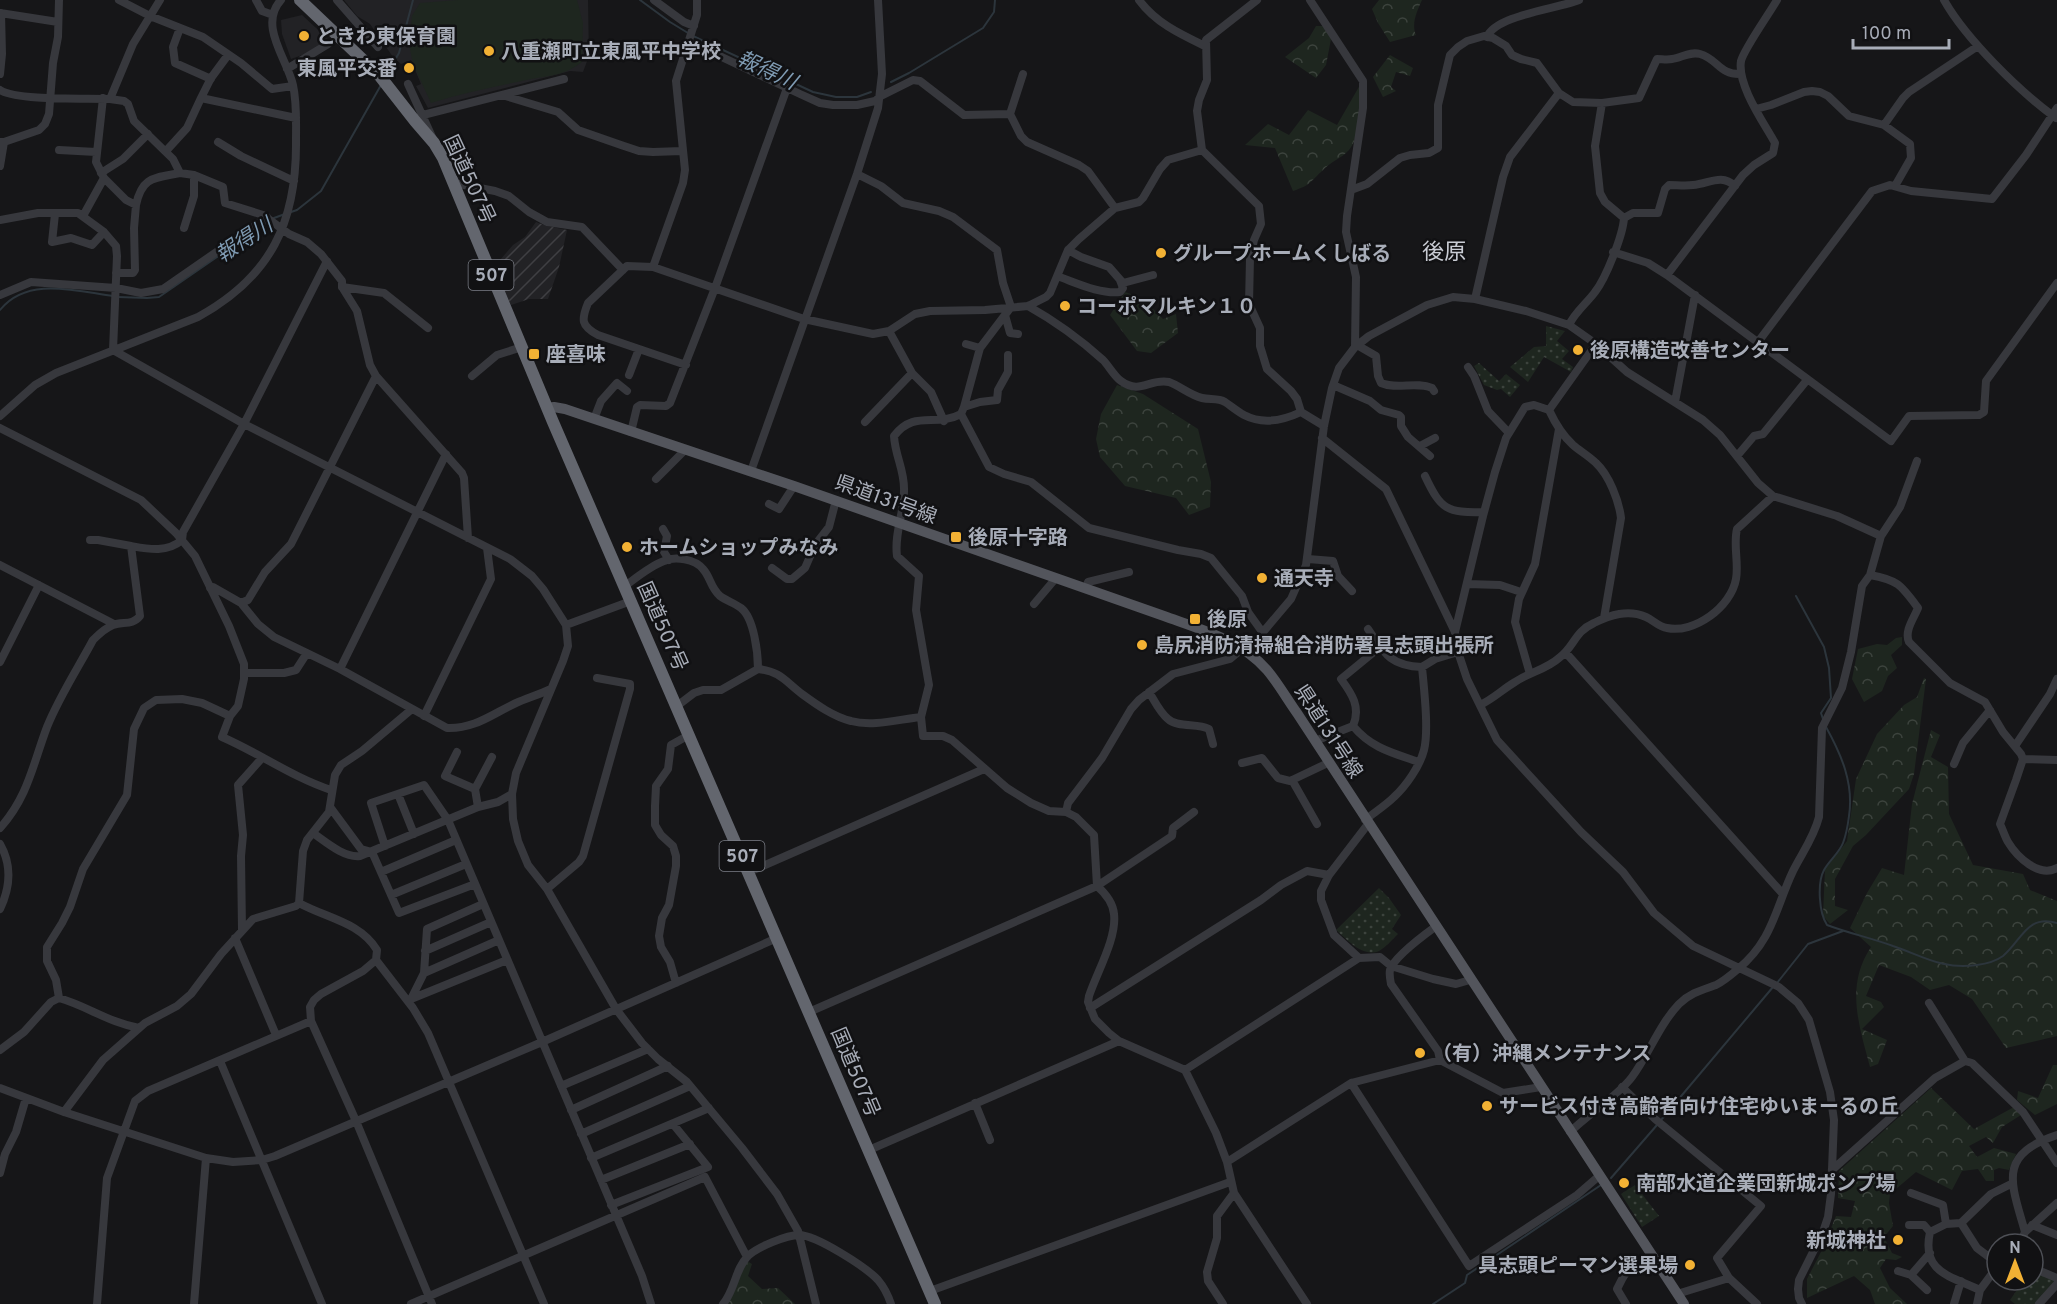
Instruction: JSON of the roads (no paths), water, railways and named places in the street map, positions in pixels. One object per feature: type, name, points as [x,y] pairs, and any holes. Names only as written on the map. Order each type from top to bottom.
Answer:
[{"type":"highway","name":"国道507号","points":[[300,0],[379,75],[418,118],[435,143],[935,1304]]},
{"type":"main road","name":"県道131号線","points":[[548,408],[559,407],[836,500],[1215,635],[1245,650],[1269,672],[1684,1304]]},
{"type":"street","points":[[0,166],[2,142],[39,130],[45,124],[49,114],[59,0]]},
{"type":"street","points":[[119,0],[150,16],[203,37],[272,89],[293,86]]},
{"type":"street","points":[[136,205],[126,200],[103,175],[96,162],[96,152],[107,99],[133,44],[160,0]]},
{"type":"street","points":[[256,0],[262,11],[273,15]]},
{"type":"street","points":[[0,416],[35,385],[56,373],[198,317],[229,299],[263,263],[280,235],[297,161],[293,86],[274,36],[273,15],[281,0]]},
{"type":"street","points":[[337,0],[378,47]]},
{"type":"street","points":[[654,0],[684,22],[694,26]]},
{"type":"street","points":[[653,267],[683,183],[685,170],[676,81],[697,15],[697,0]]},
{"type":"street","points":[[751,471],[873,127],[881,96],[882,74],[878,0]]},
{"type":"street","points":[[1139,0],[1159,21],[1205,46]]},
{"type":"street","points":[[1257,0],[1206,40],[1207,80],[1197,111],[1202,150],[1259,206],[1261,224],[1250,258],[1249,304],[1260,328],[1260,346],[1267,369],[1297,399],[1301,412],[1324,426]]},
{"type":"street","points":[[1310,0],[1363,81],[1363,108],[1347,216],[1347,232],[1356,278],[1356,346]]},
{"type":"street","points":[[1487,37],[1493,28],[1499,25],[1524,15],[1579,0]]},
{"type":"street","points":[[1667,275],[1743,175],[1773,153],[1776,148],[1741,74],[1742,60],[1776,0]]},
{"type":"street","points":[[1758,342],[1872,191],[1882,186],[1895,186],[1911,191],[1992,199],[2056,114],[2034,100],[1978,46],[1944,0]]},
{"type":"street","points":[[0,74],[1,13],[58,22]]},
{"type":"street","points":[[180,28],[173,47],[175,63],[211,79]]},
{"type":"street","points":[[1351,190],[1367,184],[1400,158],[1432,153],[1438,148],[1438,105],[1450,55],[1467,41],[1493,38],[1506,46],[1512,55],[1537,63],[1559,93],[1573,102],[1602,103],[1638,98],[1657,59],[1672,59],[1696,52],[1731,75],[1741,74]]},
{"type":"street","points":[[690,42],[787,88],[833,105],[857,105],[875,101],[913,80],[920,81],[964,116],[1010,114]]},
{"type":"street","points":[[287,69],[328,44]]},
{"type":"street","points":[[1884,126],[1909,92],[1978,46]]},
{"type":"street","points":[[166,151],[188,128],[211,79],[228,55]]},
{"type":"street","points":[[1023,74],[1010,114],[1027,142],[1088,171],[1114,208]]},
{"type":"street","points":[[408,84],[418,118],[564,79]]},
{"type":"street","points":[[631,432],[637,407],[640,405],[666,406],[670,403],[715,288],[787,88]]},
{"type":"street","points":[[0,90],[6,94],[124,101],[128,104],[134,121],[166,151],[180,173]]},
{"type":"street","points":[[1756,109],[1812,91],[1828,96],[1850,116],[1884,126],[1906,140],[1911,149],[1911,158],[1895,186]]},
{"type":"street","points":[[1475,299],[1503,177],[1510,157],[1559,93]]},
{"type":"street","points":[[502,95],[558,112],[578,130],[639,151],[682,151]]},
{"type":"street","points":[[201,98],[296,118]]},
{"type":"street","points":[[1602,103],[1595,146],[1600,193],[1605,202],[1624,218]]},
{"type":"street","points":[[83,216],[103,175],[148,134]]},
{"type":"street","points":[[218,142],[240,156],[294,181]]},
{"type":"street","points":[[59,150],[96,152]]},
{"type":"street","points":[[686,365],[598,335],[586,328],[583,324],[588,303],[622,270],[632,265],[653,267],[804,319],[873,334],[889,331],[915,314],[930,311],[985,310],[1028,306],[1046,297],[1050,292],[1068,249],[1114,208],[1138,202],[1143,198],[1168,160],[1202,150]]},
{"type":"street","points":[[116,273],[133,273],[135,270],[133,247],[136,205],[141,189],[153,177],[180,173],[194,175],[223,187],[225,203],[267,217],[307,242],[327,261],[342,281],[342,287],[357,311],[370,365],[376,376],[446,454],[464,478],[468,538]]},
{"type":"street","points":[[857,174],[881,186],[903,202],[954,217],[997,250],[1003,283],[1011,307]]},
{"type":"street","points":[[184,228],[194,196],[194,175]]},
{"type":"street","points":[[1624,218],[1633,213],[1658,213],[1665,189],[1669,185],[1695,185],[1723,179],[1729,180],[1735,186]]},
{"type":"street","points":[[454,183],[495,190],[509,196],[529,212],[547,222],[582,227],[622,270]]},
{"type":"street","points":[[0,220],[38,213],[67,213],[83,216],[104,232],[116,246],[113,350]]},
{"type":"street","points":[[55,214],[52,242],[71,238],[92,245],[104,232]]},
{"type":"street","points":[[0,295],[31,282],[116,288],[141,293],[163,289],[267,217]]},
{"type":"street","points":[[1569,325],[1572,318],[1596,290],[1623,229],[1624,218]]},
{"type":"street","points":[[1058,276],[1111,292],[1120,292],[1123,288],[1120,280],[1109,267],[1081,257],[1068,249]]},
{"type":"street","points":[[1613,252],[1648,263],[1667,275],[1891,441],[1909,416],[1979,415],[1984,412],[1986,381],[2057,283]]},
{"type":"street","points":[[182,540],[183,532],[244,424],[327,261]]},
{"type":"street","points":[[1120,280],[1128,283],[1153,275]]},
{"type":"street","points":[[342,287],[384,293],[428,328]]},
{"type":"street","points":[[1675,402],[1695,295]]},
{"type":"street","points":[[1066,812],[1068,803],[1102,758],[1131,709],[1164,679],[1177,672],[1230,660],[1245,650],[1263,633],[1291,599],[1308,559],[1322,438],[1333,385],[1339,368],[1356,346],[1388,325],[1427,305],[1453,297],[1475,299],[1526,311],[1569,325],[1596,344],[1627,372],[1703,420],[1720,435],[1758,483],[1773,496],[1837,516],[1881,536]]},
{"type":"street","points":[[1028,306],[1052,320],[1096,355],[1121,381],[1134,387],[1140,388],[1159,381],[1171,383],[1203,398],[1222,400],[1244,415],[1261,422],[1288,418],[1301,412]]},
{"type":"street","points":[[1011,307],[980,348],[962,411],[989,467],[1031,482],[1089,528],[1211,558],[1242,596],[1248,612],[1263,633]]},
{"type":"street","points":[[1005,315],[1010,333],[1018,334]]},
{"type":"street","points":[[889,331],[907,360],[912,373],[931,392],[944,421]]},
{"type":"street","points":[[966,344],[980,348]]},
{"type":"street","points":[[1549,410],[1596,344]]},
{"type":"street","points":[[1356,346],[1376,356],[1381,383],[1391,386],[1422,385],[1434,391]]},
{"type":"street","points":[[472,376],[497,355],[522,347]]},
{"type":"street","points":[[629,375],[639,349]]},
{"type":"street","points":[[113,350],[244,424],[510,559],[532,576],[543,589],[567,625],[568,646],[516,773],[512,794],[513,819],[518,841],[528,865],[547,889],[616,1009],[648,1048],[690,1086],[777,1194],[799,1235],[816,1304]]},
{"type":"street","points":[[1008,355],[1008,372],[998,390],[1002,399],[980,402],[944,421],[925,420],[908,423],[894,436],[896,456],[903,470],[904,492],[897,556],[919,576],[916,610],[929,685],[921,717],[923,736],[943,736],[952,740],[1008,788],[1031,803],[1049,811],[1066,812],[1076,817],[1094,835],[1097,886],[1105,893],[1114,913],[1111,936],[1089,996],[1090,1008],[1095,1019],[1119,1041],[1185,1070],[1216,1132],[1227,1162],[1234,1193],[1307,1304]]},
{"type":"street","points":[[1468,367],[1488,411],[1509,433]]},
{"type":"street","points":[[865,422],[912,373]]},
{"type":"street","points":[[241,603],[248,600],[265,572],[291,544],[376,376]]},
{"type":"street","points":[[1737,456],[1754,436],[1763,434],[1808,380]]},
{"type":"street","points":[[594,419],[601,401],[617,383],[627,391]]},
{"type":"street","points":[[1333,385],[1370,401],[1381,410],[1399,415],[1405,432],[1430,456]]},
{"type":"street","points":[[957,393],[967,395]]},
{"type":"street","points":[[1455,632],[1484,512],[1509,433],[1525,407],[1534,405],[1549,410],[1559,429],[1571,444],[1603,471],[1620,507],[1621,519],[1604,618]]},
{"type":"street","points":[[0,428],[141,500],[182,540],[195,556],[229,626],[244,664],[238,706],[230,716],[222,737],[303,780],[331,790]]},
{"type":"street","points":[[1530,674],[1515,622],[1521,592],[1535,564],[1559,429]]},
{"type":"street","points":[[1322,438],[1386,489],[1455,632],[1458,652],[1467,678],[1497,740],[1581,832],[1623,873],[1654,913],[1693,946],[1787,993],[1798,1003],[1809,1020],[1833,1108],[1833,1170],[1831,1194],[1823,1232],[1799,1280],[1798,1298],[1802,1304]]},
{"type":"street","points":[[1420,446],[1435,438]]},
{"type":"street","points":[[656,479],[685,450]]},
{"type":"street","points":[[340,669],[446,454]]},
{"type":"street","points":[[1570,1132],[1634,1075],[1667,1019],[1678,1005],[1692,994],[1726,980],[1757,951],[1766,938],[1775,919],[1782,893],[1816,830],[1819,817],[1822,728],[1842,688],[1851,652],[1862,586],[1870,575],[1881,536],[1900,507],[1917,461]]},
{"type":"street","points":[[1425,476],[1435,496],[1446,506],[1460,513],[1484,512]]},
{"type":"street","points":[[769,504],[779,509],[794,486]]},
{"type":"street","points":[[1480,705],[1494,698],[1514,682],[1557,660],[1566,653],[1580,631],[1614,614],[1634,614],[1646,617],[1666,628],[1683,628],[1713,614],[1730,596],[1736,579],[1737,529],[1773,496]]},
{"type":"street","points":[[772,568],[788,579],[792,579],[805,568],[815,545],[829,527],[836,500]]},
{"type":"street","points":[[663,529],[667,536],[664,552],[669,560]]},
{"type":"street","points":[[90,540],[144,549],[165,549],[182,540]]},
{"type":"street","points":[[0,565],[114,624],[129,624],[140,616],[130,546]]},
{"type":"street","points":[[424,716],[492,579],[487,548]]},
{"type":"street","points":[[1308,559],[1334,561],[1338,576],[1352,591]]},
{"type":"street","points":[[625,586],[663,561],[687,560],[700,565],[710,585],[720,596],[742,609],[746,614],[758,649],[758,669]]},
{"type":"street","points":[[1086,588],[1088,582],[1130,572]]},
{"type":"street","points":[[1870,575],[1898,583],[1918,608],[1908,632],[1909,642],[1950,683],[1984,702],[2023,759]]},
{"type":"street","points":[[1034,604],[1056,578]]},
{"type":"street","points":[[1467,584],[1500,585],[1521,592]]},
{"type":"street","points":[[0,662],[39,585]]},
{"type":"street","points":[[210,588],[241,603],[258,624],[274,637],[340,669],[447,728],[461,729],[551,689]]},
{"type":"street","points":[[567,625],[631,602]]},
{"type":"street","points":[[0,828],[27,787],[48,724],[93,640],[114,624]]},
{"type":"street","points":[[1368,629],[1380,647],[1398,664],[1406,667],[1422,667],[1435,659],[1458,652]]},
{"type":"street","points":[[1315,741],[1353,726],[1357,715],[1356,702],[1341,679],[1380,647]]},
{"type":"street","points":[[244,673],[284,673],[296,670],[307,653]]},
{"type":"street","points":[[1566,653],[1782,893]]},
{"type":"street","points":[[1359,958],[1334,935],[1321,900],[1321,891],[1329,875],[1366,822],[1394,797],[1419,762],[1425,740],[1425,695],[1422,667]]},
{"type":"street","points":[[677,706],[694,693],[703,690],[721,690],[758,669],[776,673],[818,704],[852,722],[867,723],[921,717]]},
{"type":"street","points":[[547,889],[583,856],[630,689],[630,684],[597,678]]},
{"type":"street","points":[[2015,746],[2050,694],[2057,679]]},
{"type":"street","points":[[1149,692],[1166,718],[1175,722],[1204,726],[1209,729],[1213,744]]},
{"type":"street","points":[[59,998],[56,980],[47,961],[47,947],[70,907],[83,869],[127,795],[132,737],[144,708],[156,700],[182,699],[202,703],[230,716]]},
{"type":"street","points":[[64,1112],[103,1060],[145,1023],[177,1006],[190,994],[242,930],[258,917],[296,906],[299,903],[303,851],[330,807],[334,775],[341,765],[412,709]]},
{"type":"street","points":[[1954,764],[1963,743],[1990,710]]},
{"type":"street","points":[[1353,726],[1361,736],[1380,749],[1419,762]]},
{"type":"street","points":[[676,982],[670,962],[661,947],[659,936],[662,918],[669,905],[676,856],[673,846],[656,825],[654,807],[656,786],[669,769],[671,745],[689,735]]},
{"type":"street","points":[[457,752],[445,776],[475,789]]},
{"type":"street","points":[[478,807],[475,789],[492,757]]},
{"type":"street","points":[[242,930],[243,836],[238,785],[262,758]]},
{"type":"street","points":[[1242,763],[1262,758],[1278,778],[1285,781],[1328,763]]},
{"type":"street","points":[[2023,759],[2057,760]]},
{"type":"street","points":[[2023,759],[2000,824],[2009,843],[2035,869],[2052,871],[2057,868]]},
{"type":"street","points":[[749,872],[984,769]]},
{"type":"street","points":[[1292,780],[1317,824]]},
{"type":"street","points":[[385,846],[370,803],[424,785],[448,820],[642,1276],[651,1304]]},
{"type":"street","points":[[398,794],[414,834]]},
{"type":"street","points":[[313,833],[354,857],[372,852],[478,807],[498,802],[512,794]]},
{"type":"street","points":[[330,807],[361,849],[372,852]]},
{"type":"street","points":[[809,1012],[1097,886],[1172,836],[1173,828],[1194,812]]},
{"type":"street","points":[[381,872],[456,840]]},
{"type":"street","points":[[0,844],[8,863],[8,883],[7,893],[0,909]]},
{"type":"street","points":[[372,852],[399,913],[475,884]]},
{"type":"street","points":[[391,896],[466,864]]},
{"type":"street","points":[[1090,1008],[1281,885],[1307,871],[1329,875]]},
{"type":"street","points":[[299,903],[356,928],[372,942],[377,950],[376,960],[363,971],[314,1000],[310,1007],[311,1021],[356,1121],[430,1300]]},
{"type":"street","points":[[409,1000],[424,973],[427,929],[483,904]]},
{"type":"street","points":[[425,951],[491,922]]},
{"type":"street","points":[[1435,927],[1411,945],[1391,966],[1389,973],[1391,984],[1438,1051],[1440,1060]]},
{"type":"street","points":[[235,938],[276,1035]]},
{"type":"street","points":[[0,1088],[64,1112],[206,1158],[233,1162],[262,1160],[542,1042],[777,938]]},
{"type":"street","points":[[424,973],[499,940]]},
{"type":"street","points":[[1185,1070],[1359,958],[1380,957],[1391,966],[1456,984],[1470,980]]},
{"type":"street","points":[[376,960],[409,1000],[428,1033],[544,1304]]},
{"type":"street","points":[[409,1000],[507,960]]},
{"type":"street","points":[[59,998],[121,1025],[139,1028]]},
{"type":"street","points":[[0,1050],[24,1032],[51,1002],[59,998]]},
{"type":"street","points":[[1929,1003],[1965,1060],[1972,1063],[2023,1112],[2057,1163]]},
{"type":"street","points":[[97,1304],[107,1178],[122,1131],[135,1101],[148,1091],[311,1021]]},
{"type":"street","points":[[869,1150],[1119,1041]]},
{"type":"street","points":[[561,1086],[648,1048]]},
{"type":"street","points":[[220,1060],[322,1304]]},
{"type":"street","points":[[1227,1162],[1352,1083],[1440,1060],[1503,1093],[1540,1087]]},
{"type":"street","points":[[1833,1170],[1935,1078],[1965,1060]]},
{"type":"street","points":[[571,1110],[668,1066]]},
{"type":"street","points":[[1352,1083],[1469,1266],[1577,1195],[1599,1176]]},
{"type":"street","points":[[581,1134],[690,1086]]},
{"type":"street","points":[[1622,1087],[1655,1119],[1761,1206],[1716,1258],[1729,1278],[1757,1304]]},
{"type":"street","points":[[0,1173],[26,1098]]},
{"type":"street","points":[[975,1103],[990,1140]]},
{"type":"street","points":[[591,1158],[708,1108]]},
{"type":"street","points":[[611,1205],[708,1167],[673,1124]]},
{"type":"street","points":[[2057,1135],[2041,1140],[2022,1152],[2017,1161],[2011,1184],[2025,1232],[2057,1203]]},
{"type":"street","points":[[601,1180],[690,1144]]},
{"type":"street","points":[[194,1304],[206,1158]]},
{"type":"street","points":[[411,1304],[430,1300],[705,1177],[747,1257]]},
{"type":"street","points":[[930,1291],[1230,1182]]},
{"type":"street","points":[[1930,1232],[1946,1224],[1961,1223],[1991,1194],[2011,1184]]},
{"type":"street","points":[[1223,1304],[1208,1281],[1207,1272],[1217,1238],[1217,1216],[1234,1193]]},
{"type":"street","points":[[1911,1193],[1943,1205],[1946,1224]]},
{"type":"street","points":[[1961,1223],[1977,1248],[1985,1254]]},
{"type":"street","points":[[1909,1225],[1924,1225],[1930,1232],[1931,1258],[1938,1271],[1980,1290]]},
{"type":"street","points":[[2032,1225],[2057,1235]]},
{"type":"street","points":[[723,1304],[747,1257],[766,1244],[799,1235],[831,1247],[868,1270],[885,1290],[891,1304]]},
{"type":"street","points":[[1911,1275],[1930,1253]]},
{"type":"street","points":[[1626,1304],[1617,1289],[1627,1272],[1633,1267],[1658,1265]]},
{"type":"street","points":[[1898,1271],[1911,1275],[1927,1290]]},
{"type":"street","points":[[1677,1294],[1729,1278]]},
{"type":"street","points":[[1954,1304],[1961,1281]]},
{"type":"street","points":[[1977,1304],[1980,1290],[1985,1283]]},
{"type":"street","points":[[2039,1304],[2057,1284]]},
{"type":"waterway","name":"報得川","points":[[385,77],[399,53],[413,0]]},
{"type":"waterway","name":"報得川","points":[[640,0],[688,33]]},
{"type":"waterway","name":"報得川","points":[[891,82],[983,28],[994,12],[995,0]]},
{"type":"waterway","name":"報得川","points":[[693,36],[813,92],[836,97],[857,97],[871,92]]},
{"type":"waterway","name":"報得川","points":[[291,212],[297,210],[321,191],[381,85]]},
{"type":"waterway","name":"報得川","points":[[274,218],[285,214]]},
{"type":"waterway","name":"報得川","points":[[118,297],[159,297],[269,221]]},
{"type":"waterway","name":"報得川","points":[[0,310],[11,299],[38,289],[68,289],[113,296]]},
{"type":"waterway","points":[[1796,596],[1824,647],[1829,668],[1831,698],[1821,713],[1824,722]]},
{"type":"waterway","points":[[1826,727],[1845,769],[1850,792],[1843,843],[1824,870],[1820,882],[1821,906],[1827,925],[1943,964],[1965,966],[1983,964],[2000,958],[2032,925],[2047,921],[2057,923]]},
{"type":"waterway","points":[[1777,983],[1808,944],[1843,931]]},
{"type":"waterway","points":[[1661,1120],[1773,987]]},
{"type":"waterway","points":[[1611,1178],[1657,1125]]},
{"type":"waterway","points":[[1433,1304],[1465,1283],[1467,1275],[1601,1185]]},
{"type":"place","name":"ときわ東保育園","points":[[304,36]]},
{"type":"place","name":"八重瀬町立東風平中学校","points":[[489,51]]},
{"type":"place","name":"東風平交番","points":[[409,68]]},
{"type":"place","name":"グループホームくしばる","points":[[1161,253]]},
{"type":"place","name":"コーポマルキン１０","points":[[1065,306]]},
{"type":"place","name":"後原構造改善センター","points":[[1578,350]]},
{"type":"place","name":"座喜味","points":[[534,354]]},
{"type":"place","name":"後原十字路","points":[[956,537]]},
{"type":"place","name":"ホームショップみなみ","points":[[627,547]]},
{"type":"place","name":"通天寺","points":[[1262,578]]},
{"type":"place","name":"後原","points":[[1195,619]]},
{"type":"place","name":"島尻消防清掃組合消防署具志頭出張所","points":[[1142,645]]},
{"type":"place","name":"（有）沖縄メンテナンス","points":[[1420,1053]]},
{"type":"place","name":"サービス付き高齢者向け住宅ゆいまーるの丘","points":[[1487,1106]]},
{"type":"place","name":"南部水道企業団新城ポンプ場","points":[[1624,1183]]},
{"type":"place","name":"新城神社","points":[[1898,1240]]},
{"type":"place","name":"具志頭ピーマン選果場","points":[[1690,1265]]},
{"type":"district","name":"後原","points":[[1444,251]]}]
